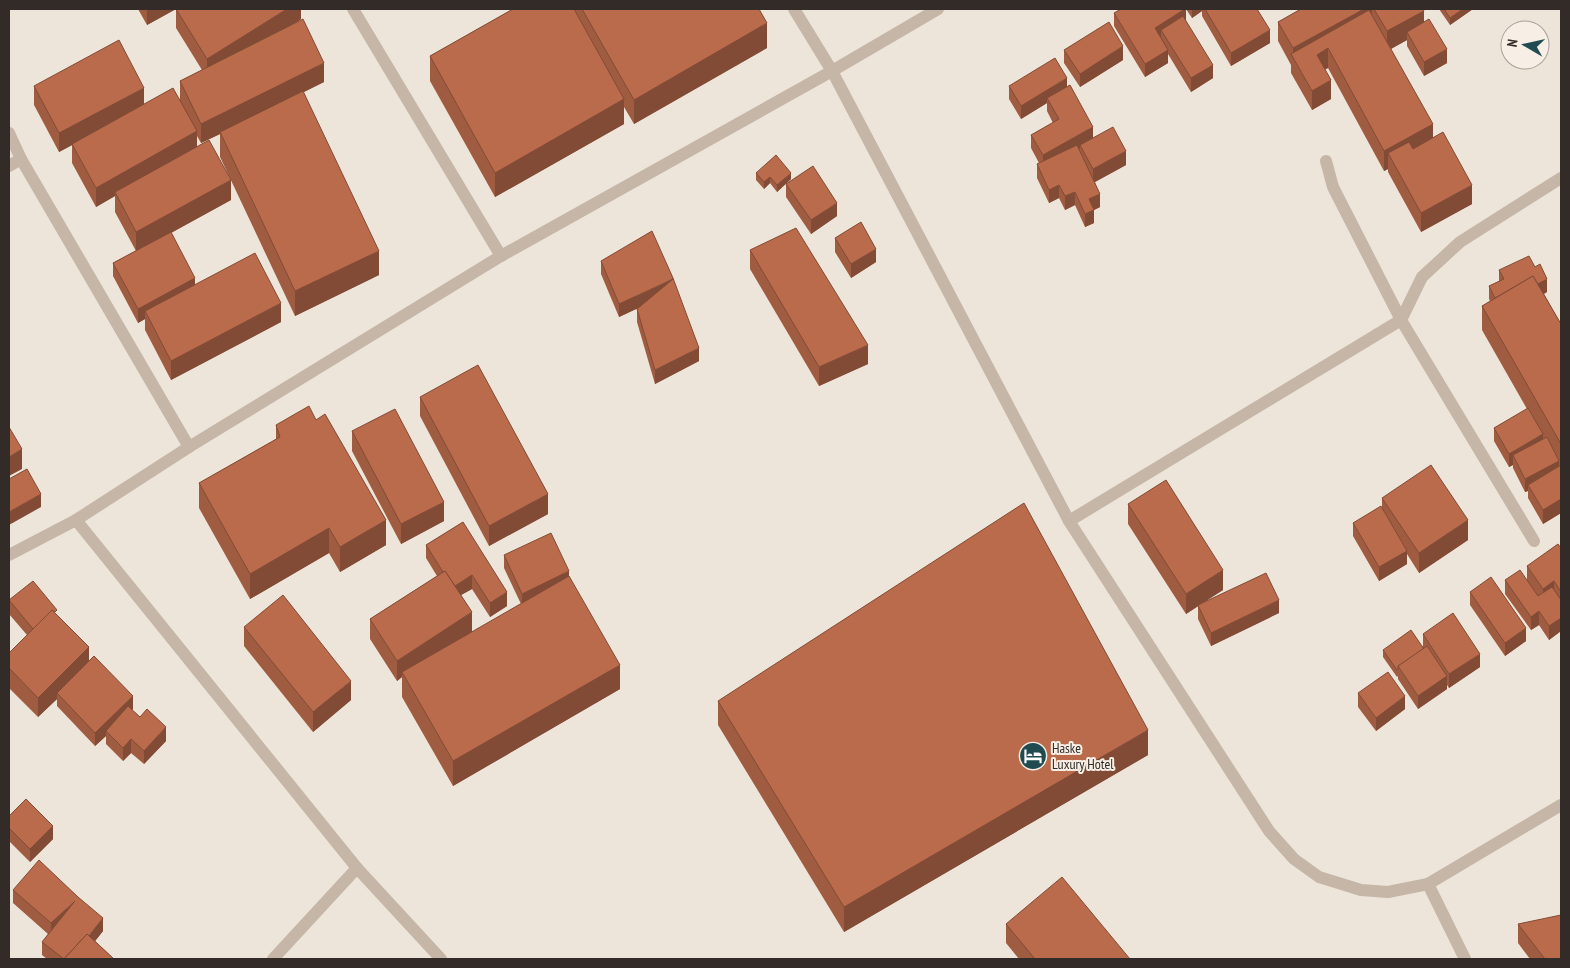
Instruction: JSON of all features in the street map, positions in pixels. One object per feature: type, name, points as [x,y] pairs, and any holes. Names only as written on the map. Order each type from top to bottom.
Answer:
[{"type":"street","points":[[353,9],[501,256]]},
{"type":"street","points":[[794,9],[832,71],[1069,521],[1269,831],[1294,859],[1319,877],[1361,890],[1388,892],[1428,884],[1561,805]]},
{"type":"street","points":[[9,555],[76,520],[189,448],[501,256],[832,71],[938,9]]},
{"type":"street","points":[[9,133],[21,158],[189,448]]},
{"type":"street","points":[[9,166],[21,158]]},
{"type":"street","points":[[1326,161],[1333,187],[1401,320],[1534,541]]},
{"type":"street","points":[[1069,521],[1401,320],[1422,277],[1460,242],[1561,178]]},
{"type":"street","points":[[76,520],[357,868],[441,959]]},
{"type":"street","points":[[273,959],[357,868]]},
{"type":"street","points":[[1428,884],[1465,959]]},
{"type":"building","points":[[176,9],[287,9],[207,59]]},
{"type":"building","points":[[513,9],[574,9],[624,99],[495,173],[430,56]]},
{"type":"building","points":[[582,9],[759,9],[767,23],[634,100]]},
{"type":"building","points":[[1121,9],[1185,9],[1155,28],[1168,50],[1145,64],[1114,13]]},
{"type":"building","points":[[1205,9],[1257,9],[1270,30],[1231,53]]},
{"type":"building","points":[[1301,9],[1364,9],[1293,48],[1278,22]]},
{"type":"building","points":[[1374,9],[1423,9],[1424,11],[1387,31]]},
{"type":"building","points":[[1444,9],[1463,9],[1450,18]]},
{"type":"building","points":[[1369,10],[1433,124],[1384,151],[1328,48],[1317,55],[1331,80],[1312,91],[1291,54]]},
{"type":"building","points":[[1183,16],[1213,65],[1191,78],[1161,30]]},
{"type":"building","points":[[303,19],[324,63],[201,124],[180,81]]},
{"type":"building","points":[[1429,19],[1447,49],[1424,62],[1407,32]]},
{"type":"building","points":[[1109,22],[1123,46],[1080,74],[1064,50]]},
{"type":"building","points":[[119,40],[144,88],[59,133],[34,86]]},
{"type":"building","points":[[1055,58],[1067,78],[1021,106],[1009,86]]},
{"type":"building","points":[[1070,85],[1093,127],[1043,155],[1031,135],[1059,119],[1047,98]]},
{"type":"building","points":[[173,88],[197,131],[96,188],[72,144]]},
{"type":"building","points":[[303,91],[379,251],[295,291],[220,132]]},
{"type":"building","points":[[1113,127],[1126,151],[1093,169],[1080,145]]},
{"type":"building","points":[[1443,132],[1472,185],[1421,213],[1388,153],[1409,142],[1413,149]]},
{"type":"building","points":[[209,140],[231,180],[136,232],[115,192]]},
{"type":"building","points":[[1077,145],[1100,194],[1089,199],[1094,210],[1085,214],[1075,192],[1065,196],[1059,185],[1049,190],[1037,164]]},
{"type":"building","points":[[776,155],[791,173],[777,185],[770,177],[764,182],[756,173]]},
{"type":"building","points":[[813,166],[837,203],[811,220],[786,184]]},
{"type":"building","points":[[861,222],[876,249],[851,264],[835,238]]},
{"type":"building","points":[[796,228],[868,345],[819,367],[750,250]]},
{"type":"building","points":[[652,231],[673,278],[699,348],[655,370],[637,309],[673,279],[619,304],[601,261]]},
{"type":"building","points":[[171,232],[195,278],[138,309],[113,263]]},
{"type":"building","points":[[255,253],[281,303],[171,361],[145,311]]},
{"type":"building","points":[[1529,256],[1535,267],[1540,264],[1547,279],[1538,284],[1533,276],[1495,298],[1489,286],[1504,279],[1499,270]]},
{"type":"building","points":[[1533,276],[1561,324],[1561,444],[1482,306]]},
{"type":"building","points":[[478,365],[548,494],[489,526],[420,397]]},
{"type":"building","points":[[309,406],[316,420],[325,414],[386,520],[340,547],[329,528],[250,574],[199,483],[280,437],[276,425]]},
{"type":"building","points":[[1528,408],[1543,434],[1509,454],[1494,428]]},
{"type":"building","points":[[395,409],[444,502],[401,524],[352,431]]},
{"type":"building","points":[[9,427],[22,449],[9,457]]},
{"type":"building","points":[[1547,437],[1559,461],[1525,479],[1513,455]]},
{"type":"building","points":[[1431,465],[1468,520],[1419,553],[1382,498]]},
{"type":"building","points":[[1561,465],[1561,499],[1543,510],[1528,485]]},
{"type":"building","points":[[27,469],[41,494],[9,512],[9,479]]},
{"type":"building","points":[[1166,480],[1223,570],[1186,594],[1128,504]]},
{"type":"building","points":[[1024,503],[1148,730],[844,907],[718,701]]},
{"type":"building","points":[[1381,506],[1407,551],[1379,567],[1353,523]]},
{"type":"building","points":[[463,522],[507,592],[490,603],[472,575],[455,586],[445,571],[443,572],[426,545]]},
{"type":"building","points":[[551,533],[569,571],[522,594],[504,555]]},
{"type":"building","points":[[1558,544],[1561,548],[1561,592],[1554,581],[1543,589],[1527,566]]},
{"type":"building","points":[[1520,570],[1538,596],[1552,587],[1561,600],[1561,618],[1549,626],[1539,611],[1531,617],[1505,580]]},
{"type":"building","points":[[445,571],[472,612],[397,661],[370,619]]},
{"type":"building","points":[[1266,573],[1279,600],[1211,633],[1198,605]]},
{"type":"building","points":[[569,576],[620,665],[453,761],[402,672]]},
{"type":"building","points":[[1491,577],[1526,628],[1505,643],[1470,592]]},
{"type":"building","points":[[33,581],[57,610],[55,612],[52,610],[33,629],[9,600]]},
{"type":"building","points":[[283,595],[351,681],[313,712],[244,627]]},
{"type":"building","points":[[52,610],[89,647],[38,698],[9,668],[9,653]]},
{"type":"building","points":[[1453,613],[1480,654],[1449,674],[1423,634]]},
{"type":"building","points":[[1411,630],[1424,649],[1398,666],[1397,670],[1383,650]]},
{"type":"building","points":[[1427,646],[1447,676],[1418,696],[1398,666]]},
{"type":"building","points":[[94,656],[133,696],[95,733],[57,693]]},
{"type":"building","points":[[1388,672],[1405,696],[1376,718],[1358,693]]},
{"type":"building","points":[[128,706],[140,717],[147,709],[166,727],[144,751],[131,739],[123,748],[106,731]]},
{"type":"building","points":[[26,799],[53,826],[30,849],[9,828],[9,816]]},
{"type":"building","points":[[39,860],[103,918],[89,936],[87,934],[64,959],[42,942],[75,901],[51,923],[13,890]]},
{"type":"building","points":[[1062,877],[1130,959],[1035,959],[1006,924]]},
{"type":"building","points":[[1561,915],[1561,959],[1545,959],[1518,924]]},
{"type":"building","points":[[87,934],[114,959],[64,959]]},
{"type":"place","name":"Haske Luxury Hotel","points":[[1033,756]]}]
